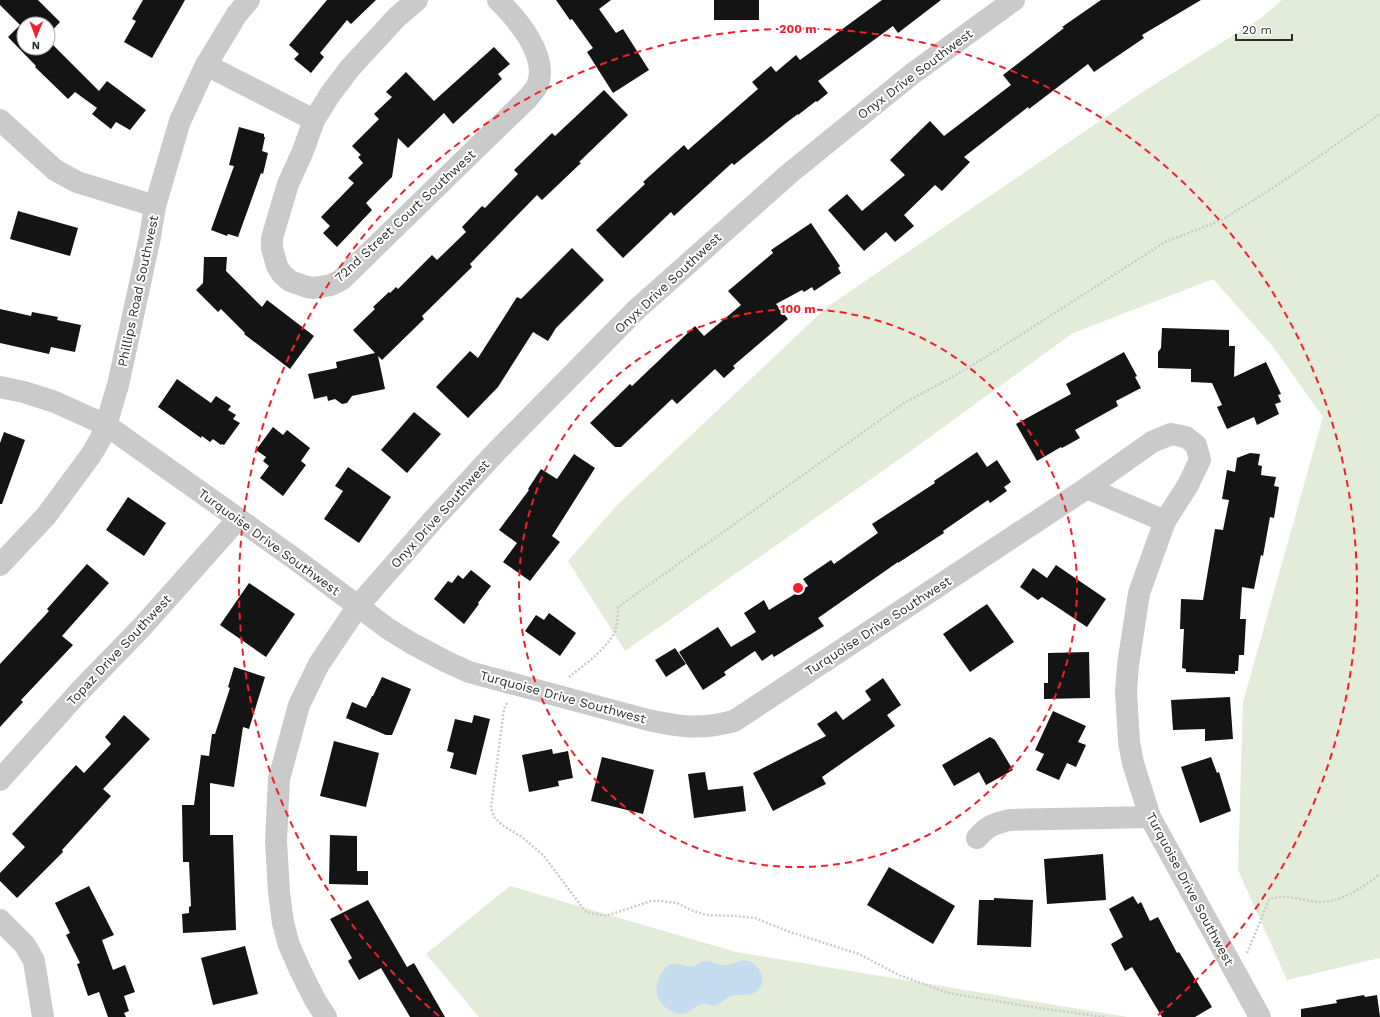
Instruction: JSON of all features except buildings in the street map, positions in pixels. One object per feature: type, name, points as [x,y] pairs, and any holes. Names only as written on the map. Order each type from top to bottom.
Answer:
[{"type":"street","name":"Phillips Road Southwest","points":[[0,565],[46,516],[91,455],[101,438],[118,385],[150,238],[155,206],[180,122],[206,65],[237,14],[248,0]]},
{"type":"street","name":"72nd Street Court Southwest","points":[[417,0],[397,17],[350,68],[331,93],[314,120],[303,151],[288,184],[272,238],[272,248],[277,266],[282,274],[296,284],[314,288],[331,285],[341,280],[528,98],[537,86],[540,76],[535,48],[512,13],[498,0]]},
{"type":"street","name":"Onyx Drive Southwest","points":[[326,1017],[315,1000],[289,945],[283,922],[279,892],[276,841],[279,779],[299,705],[318,664],[358,606],[433,520],[485,464],[637,309],[790,173],[912,74],[1014,0]]},
{"type":"street","points":[[206,65],[314,120]]},
{"type":"street","points":[[0,120],[60,173],[77,182],[155,206]]},
{"type":"street","name":"Turquoise Drive Southwest","points":[[0,387],[24,392],[55,402],[106,425],[387,628],[411,643],[447,662],[469,672],[549,694],[648,720],[672,725],[694,727],[717,725],[734,721],[1087,488],[1152,442],[1171,434],[1186,437],[1196,445],[1200,460],[1188,485],[1165,521],[1139,592],[1128,665],[1126,692],[1129,742],[1133,763],[1150,817],[1260,1017]]},
{"type":"street","points":[[1087,488],[1165,521]]},
{"type":"street","name":"Topaz Drive Southwest","points":[[0,780],[78,693],[142,627],[238,519]]},
{"type":"street","points":[[977,838],[983,830],[996,822],[1010,820],[1150,817]]},
{"type":"street","points":[[0,920],[25,945],[34,961],[43,1017]]},
{"type":"path","points":[[549,694],[600,650],[614,634],[618,621],[618,607],[904,403],[994,352],[1165,242],[1222,220],[1279,184],[1380,114]]},
{"type":"path","points":[[514,684],[504,708],[491,808],[494,817],[502,825],[522,837],[544,856],[586,912],[606,916],[645,903],[661,900],[677,903],[706,915],[755,918],[790,932],[858,954],[899,975],[948,993],[1105,1017]]},
{"type":"path","points":[[1238,977],[1269,900],[1274,897],[1321,902],[1335,899],[1350,894],[1380,874]]},
{"type":"green space","points":[[1282,0],[1380,0],[1380,958],[1287,980],[1238,870],[1243,702],[1323,417],[1271,344],[1213,279],[1073,333],[894,463],[625,651],[568,561],[618,504],[827,307],[1144,91],[1261,18]]},
{"type":"green space","points":[[510,886],[736,952],[1128,1017],[479,1017],[426,954]]},
{"type":"water","points":[[744,960],[754,964],[761,972],[761,986],[754,993],[748,995],[734,995],[726,998],[717,1005],[701,1004],[686,1013],[681,1014],[672,1012],[664,1006],[657,995],[658,980],[666,967],[669,965],[676,964],[692,966],[706,961],[726,965]]}]
